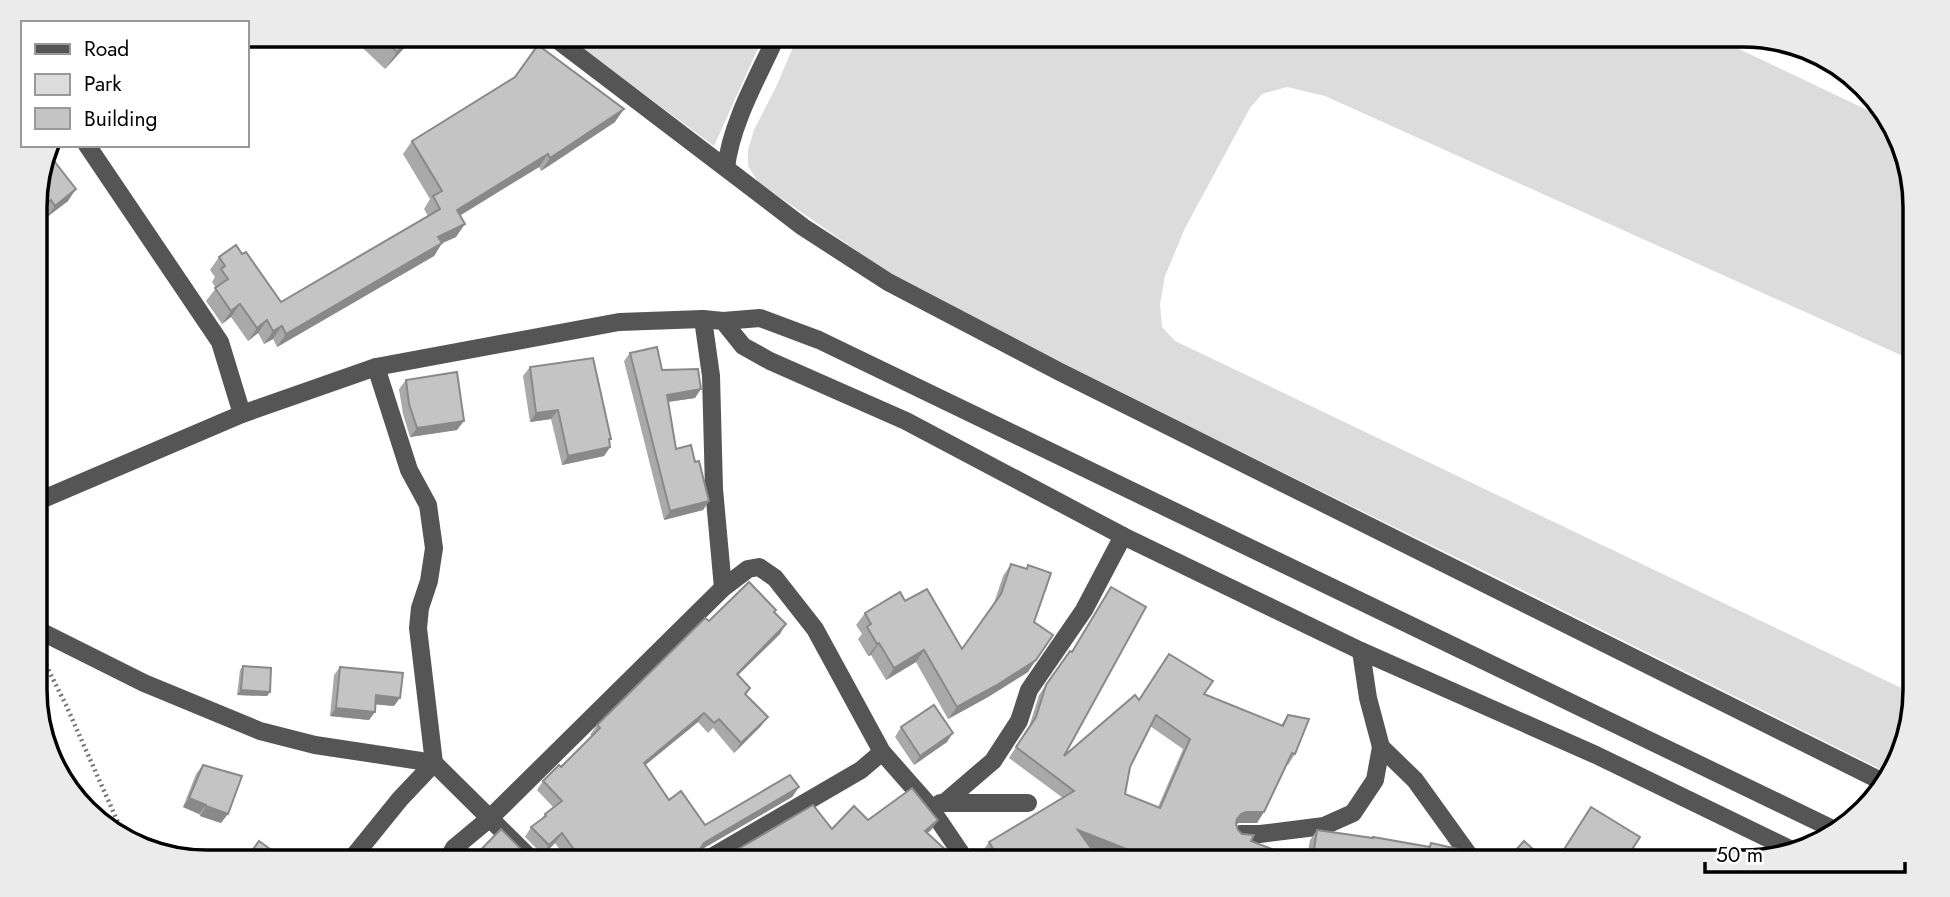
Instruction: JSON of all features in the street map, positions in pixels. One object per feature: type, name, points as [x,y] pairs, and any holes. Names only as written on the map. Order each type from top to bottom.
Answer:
[{"type":"street","points":[[568,48],[803,227],[888,282],[1073,378],[1875,778]]},
{"type":"street","points":[[726,169],[727,152],[734,130],[771,48]]},
{"type":"street","points":[[88,147],[220,342],[242,414]]},
{"type":"street","points":[[47,497],[242,414],[376,367],[619,322],[760,318],[818,340],[1826,826]]},
{"type":"street","points":[[704,319],[711,376],[714,489],[723,588]]},
{"type":"street","points":[[723,321],[743,346],[769,360],[906,421],[1124,536],[1361,651],[1596,755],[1781,845]]},
{"type":"street","points":[[376,367],[409,470],[428,505],[434,548],[418,628],[434,764]]},
{"type":"street","points":[[936,803],[993,761],[1019,720],[1029,690],[1084,610],[1124,536]]},
{"type":"street","points":[[453,850],[489,818],[723,588],[748,569],[759,566],[775,578],[815,629],[882,752],[936,803],[960,850]]},
{"type":"street","points":[[47,635],[144,683],[260,731],[316,745],[434,764],[522,850]]},
{"type":"street","points":[[1240,834],[1324,826],[1353,813],[1375,780],[1381,747],[1368,698],[1361,651]]},
{"type":"street","points":[[1381,747],[1415,780],[1465,849]]},
{"type":"street","points":[[724,850],[861,770],[882,752]]},
{"type":"street","points":[[359,850],[400,799],[434,764]]},
{"type":"street","points":[[936,803],[1028,803]]},
{"type":"path","points":[[47,668],[118,822]]},
{"type":"green space","points":[[1735,47],[1871,112],[1891,146],[1901,187],[1903,356],[1325,96],[1287,87],[1262,94],[1250,108],[1185,228],[1165,276],[1160,304],[1162,327],[1175,341],[1903,689],[1900,721],[1891,751],[1881,769],[1064,365],[893,276],[758,182],[748,166],[748,150],[754,130],[793,48]]},
{"type":"green space","points":[[581,48],[758,48],[714,146]]},
{"type":"building","points":[[536,48],[542,48],[624,109],[550,158],[548,154],[457,210],[465,224],[438,237],[442,243],[286,334],[282,326],[273,331],[267,320],[257,328],[240,304],[231,311],[215,288],[228,279],[221,269],[225,266],[219,257],[236,245],[242,254],[246,252],[281,302],[440,209],[433,196],[442,191],[412,141],[515,77]]},
{"type":"building","points":[[54,161],[76,189],[55,206],[51,200],[48,203]]},
{"type":"building","points":[[657,347],[662,370],[698,369],[701,389],[667,395],[676,449],[691,445],[695,462],[699,461],[709,501],[670,511],[630,353]]},
{"type":"building","points":[[593,358],[611,439],[610,447],[568,456],[558,410],[536,413],[530,367]]},
{"type":"building","points":[[457,372],[464,421],[417,428],[409,404],[406,380]]},
{"type":"building","points":[[1011,564],[1027,569],[1028,565],[1051,573],[1034,622],[1053,635],[1036,660],[957,707],[924,650],[894,668],[867,627],[871,624],[865,613],[900,592],[905,601],[927,589],[962,649],[1001,594]]},
{"type":"building","points":[[749,582],[786,624],[737,674],[750,688],[745,694],[768,717],[741,743],[719,719],[714,723],[704,713],[644,763],[669,800],[681,791],[705,825],[790,775],[799,787],[704,843],[700,850],[574,850],[562,833],[549,845],[531,827],[562,801],[543,781],[600,728],[597,725],[705,618],[709,621]]},
{"type":"building","points":[[1111,587],[1146,607],[1064,756],[1135,695],[1139,700],[1169,654],[1213,681],[1204,694],[1283,726],[1288,715],[1309,719],[1295,754],[1292,753],[1264,812],[1246,812],[1237,819],[1238,830],[1242,834],[1254,835],[1251,841],[1272,849],[1127,849],[1078,830],[1092,849],[993,849],[989,842],[1074,791],[1016,747],[1036,717],[1046,685],[1070,651],[1072,652]],"holes":[[[1156,715],[1190,739],[1160,808],[1125,794],[1130,767]]]},
{"type":"building","points":[[243,666],[271,668],[270,692],[241,690]]},
{"type":"building","points":[[340,667],[403,673],[400,698],[376,695],[375,712],[336,708]]},
{"type":"building","points":[[934,705],[953,733],[920,756],[901,727]]},
{"type":"building","points":[[203,765],[242,776],[228,814],[189,798]]},
{"type":"building","points":[[912,788],[938,820],[925,831],[945,850],[737,850],[813,805],[832,829],[854,806],[868,820]]},
{"type":"building","points":[[1591,807],[1640,837],[1632,849],[1564,849]]},
{"type":"building","points":[[501,829],[522,850],[481,850]]},
{"type":"building","points":[[1317,830],[1430,847],[1431,843],[1458,849],[1458,849],[1314,849]]},
{"type":"building","points":[[259,841],[271,850],[253,850]]},
{"type":"building","points":[[1524,841],[1533,849],[1517,849]]}]
